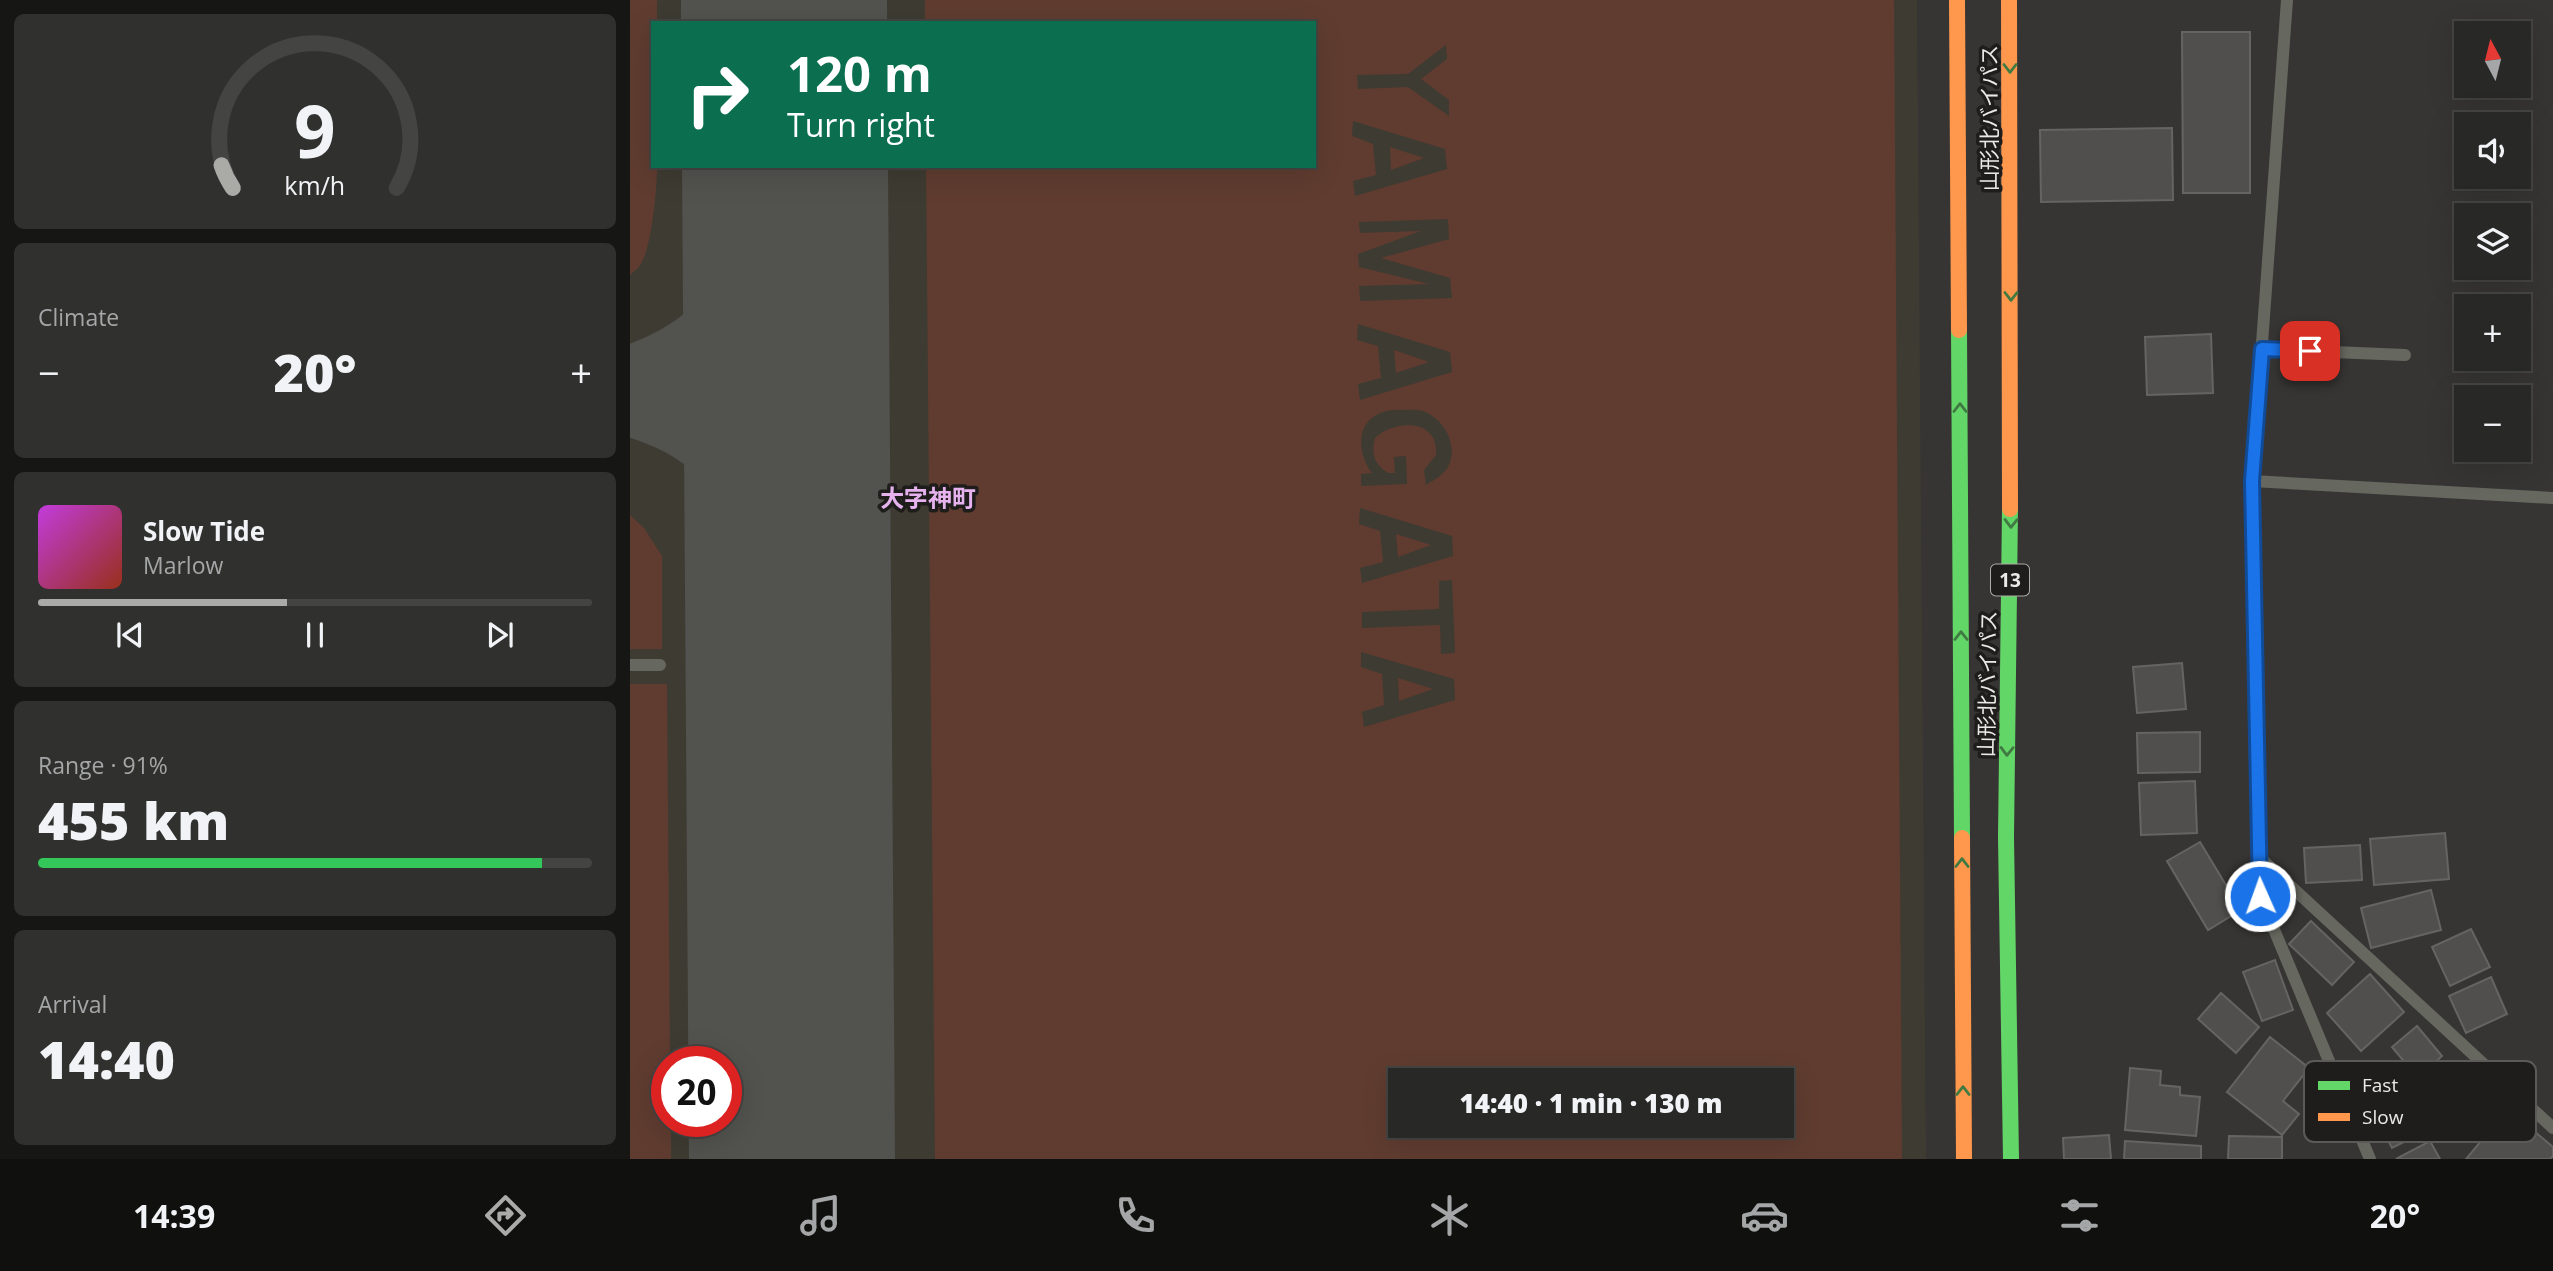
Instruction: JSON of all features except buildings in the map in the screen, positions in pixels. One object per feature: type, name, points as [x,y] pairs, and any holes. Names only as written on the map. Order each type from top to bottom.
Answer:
[{"type":"highway","name":"山形北バイパス","points":[[1957,0],[1964,1159]]},
{"type":"highway","name":"山形北バイパス","points":[[2009,0],[2011,472],[2006,837],[2011,1159]]},
{"type":"lane","points":[[2287,0],[2252,481],[2260,896],[2329,1061]]},
{"type":"lane","points":[[2262,349],[2406,355]]},
{"type":"lane","points":[[2252,481],[2553,498]]},
{"type":"lane","points":[[630,665],[660,665]]},
{"type":"lane","points":[[2259,857],[2480,1061]]},
{"type":"lane","points":[[2536,1112],[2553,1128]]},
{"type":"lane","points":[[2363,1142],[2370,1159]]},
{"type":"shaded area","points":[[630,0],[1917,0],[1926,1159],[630,1159]]},
{"type":"shaded area","points":[[630,0],[657,0],[657,21],[651,21],[651,168],[657,168],[655,201],[646,253],[641,264],[630,275]]},
{"type":"shaded area","points":[[925,0],[1894,0],[1902,1159],[935,1159],[926,168],[1316,168],[1316,21],[925,21]],"holes":[[[1446,45],[1447,59],[1421,79],[1449,100],[1449,116],[1408,87],[1358,89],[1357,75],[1408,74]],[[1353,121],[1445,149],[1447,169],[1355,196],[1353,181],[1376,175],[1373,144],[1352,136]],[[1448,219],[1449,239],[1381,258],[1450,278],[1452,298],[1360,301],[1359,286],[1429,284],[1359,267],[1358,254],[1421,231],[1360,233],[1359,222]],[[1358,324],[1450,352],[1452,372],[1360,400],[1358,384],[1381,378],[1378,346],[1357,340]],[[1385,411],[1423,411],[1437,420],[1448,434],[1452,450],[1448,467],[1426,485],[1424,470],[1436,455],[1431,434],[1414,426],[1394,428],[1375,438],[1374,454],[1377,462],[1388,473],[1395,473],[1394,457],[1406,456],[1407,484],[1361,486],[1361,474],[1372,473],[1363,457],[1361,439],[1367,423]],[[1360,508],[1452,536],[1453,556],[1362,583],[1360,568],[1383,562],[1380,531],[1359,524]],[[1452,580],[1455,653],[1441,654],[1440,625],[1362,628],[1362,612],[1439,609],[1439,581]],[[1361,652],[1454,679],[1455,700],[1364,727],[1362,712],[1384,705],[1382,674],[1361,667]]]},
{"type":"shaded area","points":[[1390,147],[1424,158],[1391,170]]},
{"type":"shaded area","points":[[1394,350],[1429,362],[1396,373]]},
{"type":"shaded area","points":[[630,515],[644,528],[662,556],[662,649],[630,649]]},
{"type":"shaded area","points":[[1396,534],[1431,545],[1398,557]]},
{"type":"shaded area","points":[[1398,678],[1433,689],[1399,701]]},
{"type":"shaded area","points":[[630,684],[667,684],[670,1046],[651,1046],[651,1137],[671,1137],[671,1159],[630,1159]]},
{"type":"taxiway","points":[[630,387],[673,370],[711,345],[728,330],[755,293],[768,264],[785,205]]},
{"type":"taxiway","points":[[630,395],[667,408],[696,423],[721,441],[740,463],[756,487],[768,516],[788,583]]},
{"type":"runway","points":[[784,0],[784,21]]},
{"type":"runway","points":[[785,168],[792,1159]]},
{"type":"traffic: fast","points":[[1959,330],[1962,838]]},
{"type":"traffic: fast","points":[[2010,509],[2006,837],[2011,1159]]},
{"type":"traffic: slow","points":[[1957,0],[1959,330]]},
{"type":"traffic: slow","points":[[2009,0],[2010,509]]},
{"type":"traffic: slow","points":[[1962,838],[1964,1159]]},
{"type":"district","name":"大字神町","points":[[928,497]]},
{"type":"route","points":[[2260,896],[2252,481],[2262,349],[2310,351]]}]
